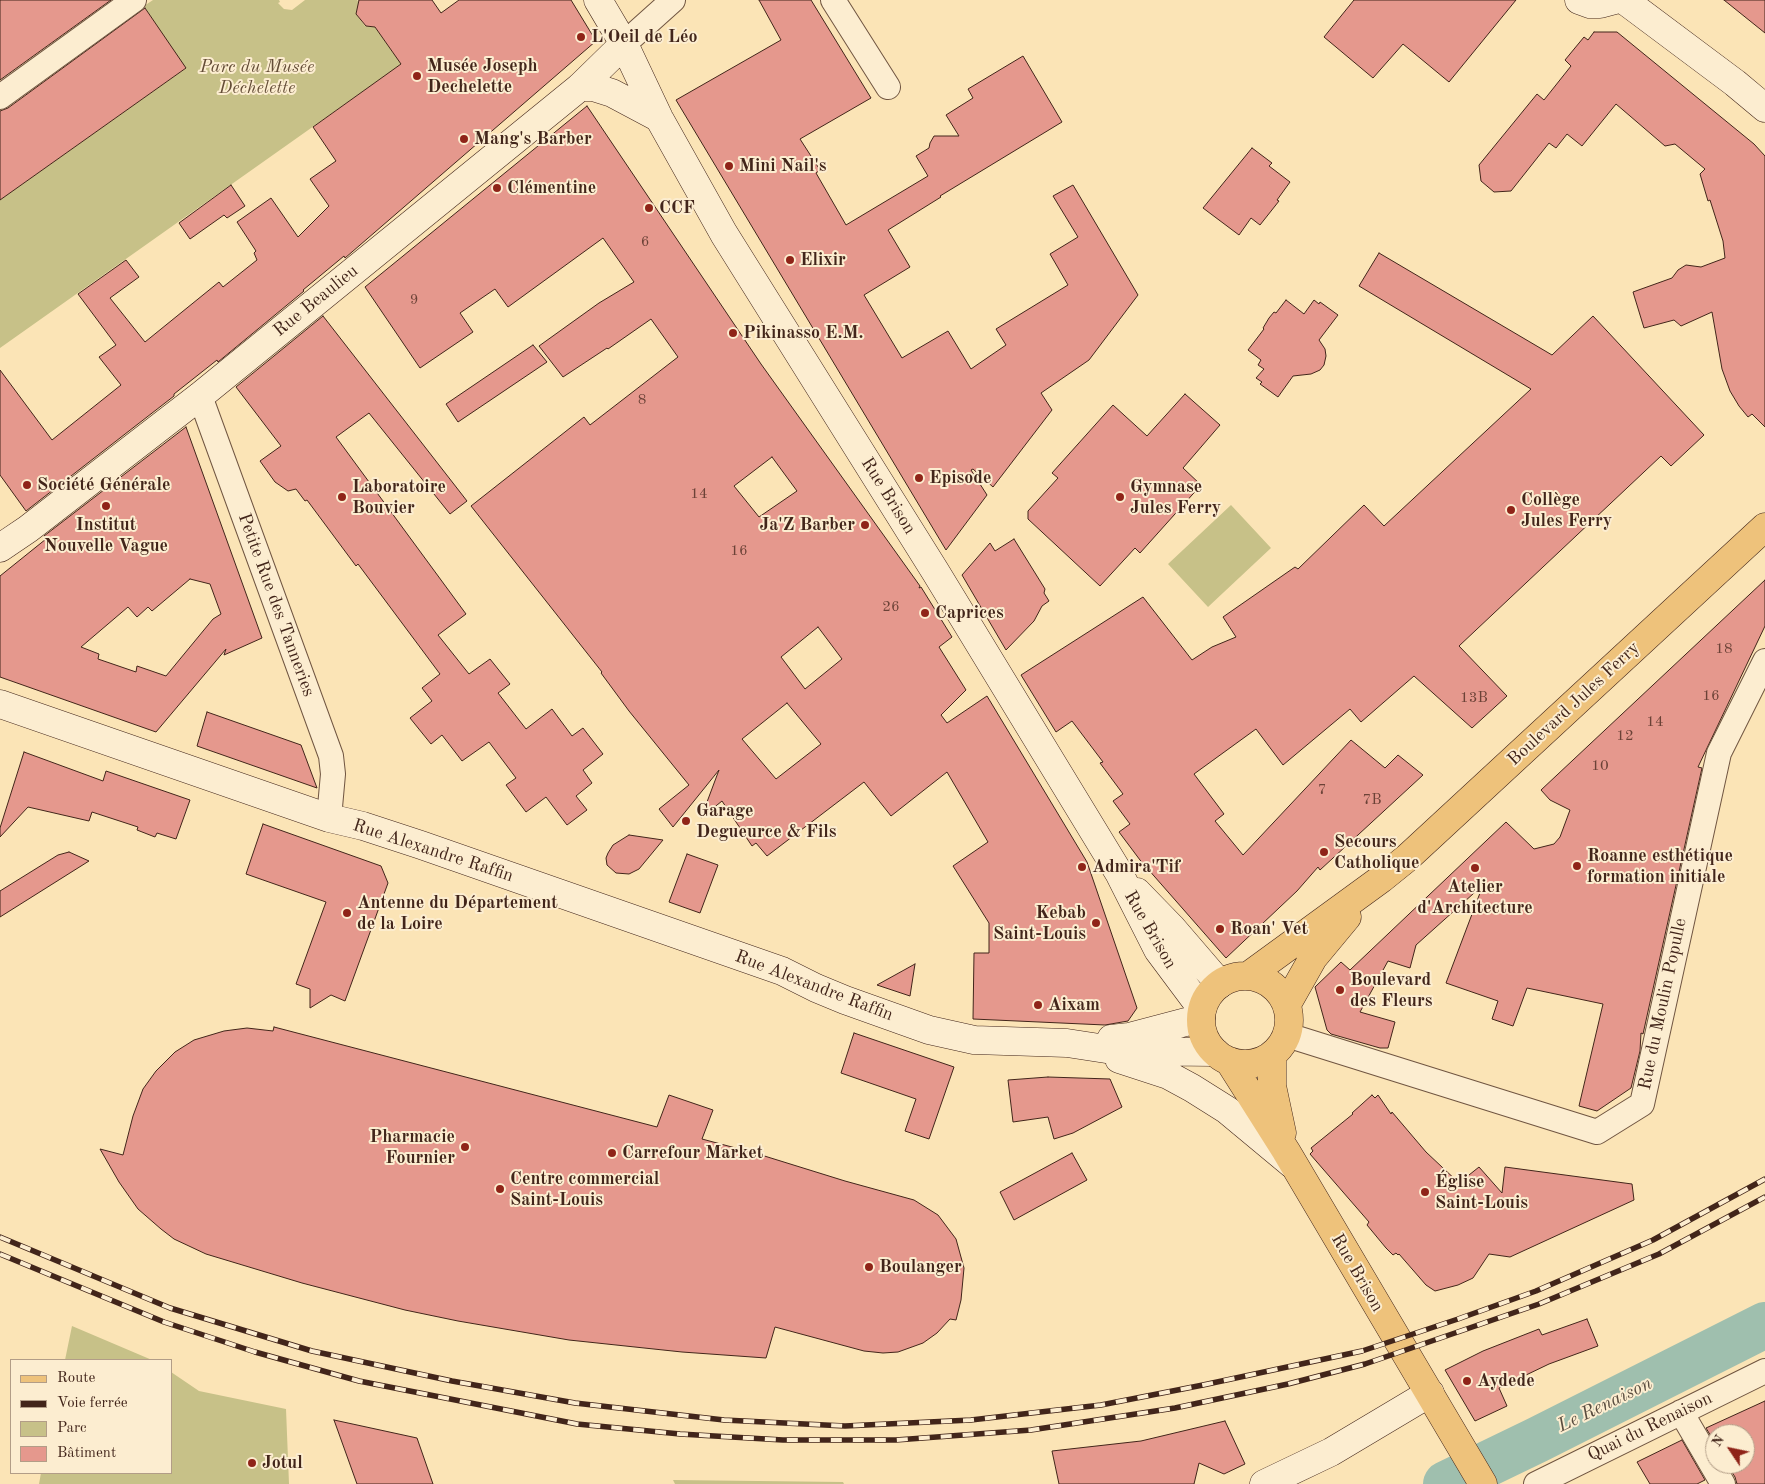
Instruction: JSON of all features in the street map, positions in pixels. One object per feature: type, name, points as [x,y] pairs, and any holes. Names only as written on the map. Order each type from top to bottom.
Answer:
[{"type":"main road","name":"Boulevard Jules Ferry","points":[[1248,976],[1381,879],[1414,852],[1765,527]]},
{"type":"main road","name":"Boulevard Jules Ferry","points":[[1287,1004],[1318,951],[1381,879]]},
{"type":"main road","points":[[1248,976],[1260,978],[1272,984],[1281,993],[1287,1004],[1290,1020],[1279,1045],[1262,1061],[1251,1064],[1240,1064],[1222,1057],[1207,1043],[1202,1031],[1202,1014],[1206,999],[1220,984],[1234,977],[1248,976]]},
{"type":"main road","name":"Rue Brison","points":[[1279,1045],[1272,1086],[1291,1159]]},
{"type":"main road","name":"Rue Brison","points":[[1222,1057],[1291,1159],[1483,1484]]},
{"type":"street","points":[[0,97],[134,0]]},
{"type":"street","name":"Rue Brison","points":[[598,0],[624,44],[658,118],[724,234],[1119,873],[1158,950],[1202,1014]]},
{"type":"street","points":[[624,44],[672,0]]},
{"type":"street","points":[[833,0],[888,87]]},
{"type":"street","points":[[1572,2],[1600,4],[1615,0]]},
{"type":"street","points":[[1624,0],[1735,83],[1765,108]]},
{"type":"street","points":[[1657,0],[1735,83]]},
{"type":"street","name":"Rue Beaulieu","points":[[1,545],[28,529],[200,396],[580,87],[624,44]]},
{"type":"street","points":[[580,87],[593,87],[612,93],[658,118]]},
{"type":"street","name":"Petite Rue des Tanneries","points":[[200,396],[331,756],[333,774],[329,818]]},
{"type":"street","name":"Rue du Moulin Populle","points":[[1279,1045],[1597,1132],[1642,1104],[1719,753],[1765,662]]},
{"type":"street","name":"Rue Alexandre Raffin","points":[[0,704],[329,818],[379,831],[735,955],[782,972],[845,1000],[929,1030],[974,1040],[1067,1043],[1119,1051],[1222,1057]]},
{"type":"street","name":"Rue Brison","points":[[1119,873],[1171,927],[1220,984]]},
{"type":"street","name":"Rue Alexandre Raffin","points":[[1067,1043],[1129,1037],[1202,1014]]},
{"type":"street","points":[[1067,1043],[1168,1075],[1227,1110],[1291,1159]]},
{"type":"street","name":"Quai du Renaison","points":[[1536,1484],[1765,1371]]},
{"type":"street","points":[[1264,1484],[1331,1452],[1430,1393]]},
{"type":"street","points":[[1681,1412],[1723,1484]]},
{"type":"green space","name":"Parc du Musée Déchelette","points":[[153,0],[279,0],[280,2],[278,3],[284,9],[292,10],[305,0],[357,0],[359,3],[356,14],[365,26],[375,27],[393,53],[403,63],[0,348],[0,200],[185,69],[144,6]]},
{"type":"green space","points":[[1231,505],[1271,548],[1208,607],[1168,564]]},
{"type":"green space","points":[[72,1326],[150,1359],[65,1359]]},
{"type":"green space","points":[[172,1373],[199,1391],[286,1409],[289,1484],[39,1484],[41,1474],[172,1474]]},
{"type":"green space","points":[[673,1480],[843,1482],[844,1484],[675,1484]]},
{"type":"building","points":[[0,0],[111,0],[0,80]]},
{"type":"building","points":[[359,0],[432,0],[441,13],[459,0],[571,0],[596,41],[345,258],[344,256],[218,362],[217,360],[174,394],[174,396],[26,511],[0,475],[0,370],[52,440],[121,385],[99,357],[116,345],[78,294],[126,260],[139,277],[110,298],[145,342],[219,282],[223,287],[257,260],[254,253],[256,251],[237,222],[271,198],[298,237],[329,206],[310,179],[336,161],[313,127],[401,64],[375,27],[366,26],[356,14]]},
{"type":"building","points":[[759,0],[811,0],[871,98],[800,139],[820,170],[816,173],[846,225],[928,176],[916,156],[929,148],[934,136],[959,136],[946,115],[973,98],[968,89],[1023,56],[1062,122],[888,230],[910,267],[864,295],[902,358],[948,331],[971,369],[1006,345],[996,329],[1068,285],[1050,254],[1078,237],[1053,196],[1073,185],[1138,295],[1089,360],[1041,393],[1052,410],[993,487],[973,469],[971,470],[987,495],[946,550],[676,100],[781,40]]},
{"type":"building","points":[[1354,0],[1516,0],[1449,82],[1403,44],[1373,78],[1324,37]]},
{"type":"building","points":[[1724,0],[1765,0],[1765,33]]},
{"type":"building","points":[[145,8],[186,68],[0,200],[0,111],[8,108]]},
{"type":"building","points":[[1594,32],[1617,32],[1754,144],[1765,156],[1765,427],[1752,414],[1748,417],[1730,391],[1722,369],[1712,312],[1681,326],[1674,320],[1644,328],[1633,292],[1672,278],[1678,270],[1686,265],[1701,267],[1725,258],[1723,241],[1700,174],[1705,169],[1675,144],[1665,146],[1616,104],[1582,146],[1567,134],[1556,148],[1549,143],[1511,191],[1494,192],[1481,181],[1479,165],[1537,94],[1544,100],[1571,66],[1565,60],[1584,37],[1588,40]]},
{"type":"building","points":[[587,106],[761,364],[920,586],[919,588],[921,587],[952,637],[939,647],[966,690],[941,715],[947,723],[987,696],[1087,862],[1137,1008],[1128,1021],[1105,1025],[973,1019],[974,953],[989,953],[989,923],[953,866],[988,842],[947,772],[891,816],[864,782],[767,856],[756,843],[752,846],[722,801],[701,818],[719,770],[673,827],[659,809],[689,785],[629,711],[602,672],[471,506],[584,417],[590,425],[678,357],[651,319],[563,377],[539,346],[599,303],[634,282],[603,238],[508,307],[495,289],[460,313],[473,332],[420,368],[365,287]],"holes":[[[772,457],[797,491],[759,517],[734,486]],[[818,627],[842,659],[805,689],[781,657]],[[787,703],[821,744],[776,779],[742,739]]]},
{"type":"building","points":[[1252,148],[1272,163],[1269,166],[1290,182],[1277,200],[1279,201],[1260,225],[1251,218],[1239,235],[1203,208]]},
{"type":"building","points":[[231,185],[245,206],[227,218],[224,215],[190,239],[179,223]]},
{"type":"building","points":[[1379,253],[1552,355],[1593,316],[1704,435],[1671,466],[1661,456],[1459,646],[1507,696],[1472,728],[1414,676],[1361,722],[1350,709],[1283,765],[1256,729],[1194,774],[1224,814],[1215,821],[1243,855],[1351,740],[1385,768],[1398,755],[1423,775],[1320,870],[1318,867],[1297,891],[1226,958],[1140,860],[1119,832],[1130,824],[1113,801],[1123,794],[1100,763],[1103,762],[1072,721],[1056,732],[1021,675],[1143,597],[1192,660],[1212,647],[1236,637],[1223,617],[1295,567],[1298,569],[1364,505],[1384,526],[1531,389],[1359,286]]},
{"type":"building","points":[[1286,300],[1304,314],[1314,300],[1338,315],[1319,340],[1325,349],[1324,365],[1320,370],[1311,374],[1293,376],[1278,397],[1260,384],[1262,382],[1256,378],[1264,369],[1258,365],[1261,360],[1248,350],[1264,329],[1269,318],[1274,312],[1276,313]]},
{"type":"building","points":[[323,316],[467,501],[450,514],[369,413],[336,437],[466,614],[438,635],[469,674],[490,659],[510,684],[498,693],[526,729],[552,709],[572,736],[583,728],[603,754],[583,770],[592,783],[576,796],[587,810],[567,825],[546,797],[526,812],[506,785],[516,778],[489,742],[462,761],[442,735],[431,744],[410,718],[432,701],[422,688],[440,674],[358,564],[356,566],[307,500],[305,501],[296,489],[288,491],[275,482],[260,461],[281,446],[236,387]]},
{"type":"building","points":[[533,345],[547,362],[458,422],[446,404]]},
{"type":"building","name":"Gymnase Jules Ferry","points":[[1185,394],[1220,425],[1183,468],[1201,485],[1140,553],[1135,548],[1100,586],[1028,519],[1028,511],[1058,478],[1052,473],[1113,405],[1147,436]]},
{"type":"building","points":[[186,427],[262,638],[224,655],[226,649],[156,732],[0,677],[0,576],[46,539],[44,536]],"holes":[[[190,579],[210,584],[221,614],[213,619],[166,676],[137,666],[136,672],[98,659],[99,654],[81,647],[128,607],[137,617],[148,607],[152,611]]]},
{"type":"building","points":[[1014,539],[1045,589],[1044,593],[1049,601],[1042,606],[1034,621],[1006,650],[962,575],[990,543],[995,551]]},
{"type":"building","points":[[1765,580],[1765,626],[1698,767],[1702,768],[1643,1034],[1641,1033],[1640,1051],[1631,1088],[1597,1111],[1579,1106],[1603,1004],[1527,988],[1513,1026],[1492,1019],[1498,1001],[1446,983],[1483,885],[1416,945],[1410,968],[1388,961],[1360,1012],[1395,1022],[1388,1048],[1380,1048],[1331,1034],[1327,1030],[1315,987],[1341,962],[1350,970],[1506,822],[1534,849],[1554,844],[1560,837],[1570,810],[1550,800],[1541,790]]},
{"type":"building","points":[[207,712],[301,745],[317,788],[197,746]]},
{"type":"building","points":[[24,752],[103,781],[106,771],[190,800],[176,839],[157,833],[155,837],[137,830],[138,827],[92,812],[89,821],[28,807],[0,837],[0,828]]},
{"type":"building","name":"Antenne du Département de la Loire","points":[[263,824],[381,866],[388,883],[345,1001],[331,995],[310,1008],[310,989],[296,984],[326,902],[246,874]]},
{"type":"building","points":[[629,835],[663,840],[639,869],[629,874],[616,873],[607,865],[606,858],[613,845]]},
{"type":"building","points":[[69,852],[89,861],[0,917],[0,891],[58,855]]},
{"type":"building","points":[[687,854],[718,865],[700,913],[669,902]]},
{"type":"building","points":[[915,964],[910,996],[877,985]]},
{"type":"building","name":"Centre commercial Saint-Louis","points":[[274,1027],[657,1127],[669,1095],[713,1110],[702,1139],[914,1200],[938,1215],[956,1239],[964,1268],[961,1300],[956,1320],[950,1319],[937,1333],[923,1343],[898,1352],[864,1351],[775,1327],[766,1358],[682,1352],[569,1340],[458,1321],[405,1310],[302,1283],[206,1254],[174,1239],[138,1209],[119,1182],[100,1149],[123,1155],[133,1116],[143,1089],[156,1071],[175,1052],[194,1040],[224,1031],[247,1028],[273,1031]]},
{"type":"building","points":[[854,1033],[954,1067],[929,1139],[905,1131],[916,1099],[841,1073]]},
{"type":"building","points":[[1048,1077],[1110,1079],[1122,1107],[1073,1133],[1054,1139],[1048,1117],[1013,1122],[1008,1080]]},
{"type":"building","name":"Église Saint-Louis","points":[[1372,1095],[1375,1098],[1378,1095],[1391,1114],[1392,1112],[1426,1152],[1459,1183],[1479,1167],[1502,1193],[1505,1167],[1632,1184],[1634,1200],[1510,1257],[1489,1254],[1473,1278],[1458,1285],[1435,1291],[1426,1285],[1399,1254],[1393,1255],[1386,1248],[1367,1225],[1369,1222],[1310,1154],[1313,1151],[1311,1148],[1353,1114]]},
{"type":"building","points":[[1072,1153],[1087,1180],[1014,1220],[1000,1192]]},
{"type":"building","points":[[1587,1319],[1598,1346],[1549,1364],[1499,1388],[1507,1406],[1475,1421],[1445,1370],[1483,1351],[1539,1329],[1542,1335]]},
{"type":"building","points":[[1765,1401],[1765,1484],[1737,1484],[1733,1474],[1755,1474],[1755,1424],[1715,1424]]},
{"type":"building","points":[[334,1420],[417,1438],[433,1484],[357,1484]]},
{"type":"building","points":[[1225,1421],[1245,1464],[1224,1474],[1199,1463],[1194,1484],[1059,1484],[1052,1451],[1141,1441]]},
{"type":"building","points":[[1682,1440],[1705,1480],[1697,1484],[1650,1484],[1637,1462]]},
{"type":"waterway","name":"Le Renaison","points":[[1446,1484],[1765,1325]]},
{"type":"railway","points":[[0,1237],[170,1308],[312,1351],[452,1381],[575,1403],[724,1420],[845,1426],[971,1420],[1101,1405],[1362,1351],[1536,1291],[1653,1240],[1765,1179]]},
{"type":"railway","points":[[0,1254],[164,1322],[255,1352],[359,1381],[577,1424],[680,1434],[783,1440],[896,1440],[1031,1430],[1175,1408],[1288,1384],[1365,1364],[1539,1304],[1659,1254],[1765,1197]]},
{"type":"place","name":"L'Oeil de Léo","points":[[581,37]]},
{"type":"place","name":"Musée Joseph Dechelette","points":[[417,76]]},
{"type":"place","name":"Mang's Barber","points":[[464,139]]},
{"type":"place","name":"Mini Nail's","points":[[729,166]]},
{"type":"place","name":"Clémentine","points":[[497,188]]},
{"type":"place","name":"CCF","points":[[649,208]]},
{"type":"place","name":"Elixir","points":[[790,260]]},
{"type":"place","name":"Pikinasso E.M.","points":[[733,333]]},
{"type":"place","name":"Episode","points":[[919,478]]},
{"type":"place","name":"Société Générale","points":[[27,485]]},
{"type":"place","name":"Laboratoire Bouvier","points":[[342,497]]},
{"type":"place","name":"Gymnase Jules Ferry","points":[[1120,497]]},
{"type":"place","name":"Institut Nouvelle Vague","points":[[106,506]]},
{"type":"place","name":"Collège Jules Ferry","points":[[1511,510]]},
{"type":"place","name":"Ja'Z Barber","points":[[865,525]]},
{"type":"place","name":"Caprices","points":[[925,613]]},
{"type":"place","name":"Garage Degueurce & Fils","points":[[686,821]]},
{"type":"place","name":"Secours Catholique","points":[[1324,852]]},
{"type":"place","name":"Roanne esthétique formation initiale","points":[[1577,866]]},
{"type":"place","name":"Admira'Tif","points":[[1082,867]]},
{"type":"place","name":"Atelier d'Architecture","points":[[1475,868]]},
{"type":"place","name":"Antenne du Département de la Loire","points":[[347,913]]},
{"type":"place","name":"Kebab Saint-Louis","points":[[1096,923]]},
{"type":"place","name":"Roan' Vet","points":[[1220,929]]},
{"type":"place","name":"Boulevard des Fleurs","points":[[1340,990]]},
{"type":"place","name":"Aixam","points":[[1038,1005]]},
{"type":"place","name":"Pharmacie Fournier","points":[[465,1147]]},
{"type":"place","name":"Carrefour Market","points":[[612,1153]]},
{"type":"place","name":"Centre commercial Saint-Louis","points":[[500,1189]]},
{"type":"place","name":"Église Saint-Louis","points":[[1425,1192]]},
{"type":"place","name":"Boulanger","points":[[869,1267]]},
{"type":"place","name":"Aydede","points":[[1467,1381]]},
{"type":"place","name":"Jotul","points":[[252,1463]]}]
